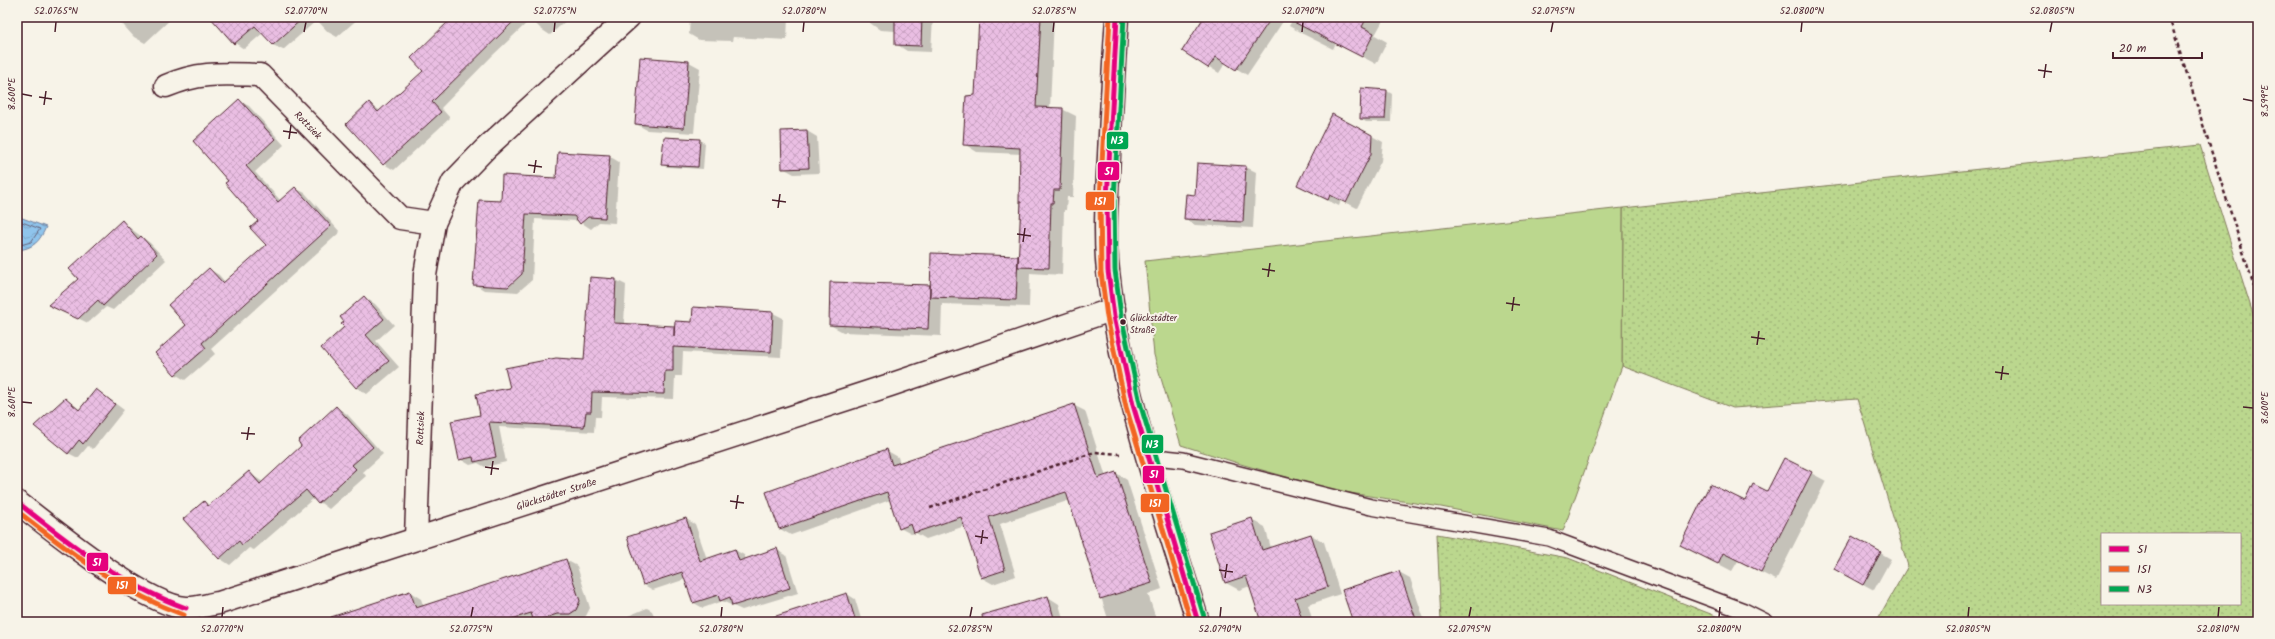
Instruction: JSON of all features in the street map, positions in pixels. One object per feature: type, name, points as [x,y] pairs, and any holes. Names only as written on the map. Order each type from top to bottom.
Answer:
[{"type":"street","name":"Rottsiek","points":[[416,538],[425,275],[434,223],[453,182],[491,144],[629,17]]},
{"type":"street","points":[[1117,17],[1107,197],[1108,270],[1132,403],[1146,456],[1198,622]]},
{"type":"street","name":"Rottsiek","points":[[166,86],[182,79],[208,73],[260,75],[400,218],[434,223]]},
{"type":"street","name":"Glückstädter Straße","points":[[17,502],[79,549],[124,579],[163,601],[184,615],[416,538],[890,385],[1114,309]]},
{"type":"lane","points":[[1146,456],[1184,460],[1371,506],[1549,538],[1744,611],[1766,622]]},
{"type":"path","points":[[2169,17],[2258,299]]},
{"type":"path","points":[[17,117],[20,120]]},
{"type":"path","points":[[930,508],[1095,452],[1146,456]]},
{"type":"green space","points":[[2200,145],[2258,330],[2258,622],[1876,622],[1908,566],[1857,399],[1733,408],[1622,366],[1623,208]]},
{"type":"green space","points":[[1623,208],[1622,366],[1563,531],[1441,507],[1337,491],[1244,465],[1181,445],[1154,355],[1145,261]]},
{"type":"green space","points":[[1437,534],[1568,558],[1731,622],[1441,622]]},
{"type":"water","points":[[17,216],[46,227],[41,236],[32,246],[17,250]]},
{"type":"building","points":[[210,17],[304,17],[273,45],[255,26],[234,44]]},
{"type":"building","points":[[453,17],[518,17],[432,102],[441,112],[383,165],[346,124],[369,102],[378,112],[423,71],[411,58]]},
{"type":"building","points":[[895,17],[922,17],[921,46],[895,45]]},
{"type":"building","points":[[979,17],[1041,17],[1036,107],[1063,108],[1060,190],[1054,190],[1053,203],[1051,203],[1049,268],[1018,267],[1021,202],[1019,202],[1020,148],[963,145],[966,96],[975,95]]},
{"type":"building","points":[[1204,17],[1272,17],[1236,70],[1216,57],[1208,68],[1182,51]]},
{"type":"building","points":[[1284,17],[1367,17],[1362,27],[1374,33],[1362,57]]},
{"type":"building","points":[[640,57],[689,61],[684,128],[635,124]]},
{"type":"building","points":[[1361,88],[1387,90],[1385,119],[1360,119]]},
{"type":"building","points":[[239,99],[275,139],[246,166],[278,202],[295,187],[331,226],[202,343],[206,348],[175,375],[155,353],[186,325],[168,305],[209,268],[223,283],[266,245],[250,228],[258,221],[225,183],[228,181],[193,141]]},
{"type":"building","points":[[1332,114],[1372,135],[1371,154],[1346,203],[1330,195],[1328,200],[1297,185]]},
{"type":"building","points":[[807,130],[809,168],[782,169],[781,131]]},
{"type":"building","points":[[664,137],[700,139],[698,167],[661,165]]},
{"type":"building","points":[[558,152],[610,155],[605,218],[588,217],[580,224],[574,216],[526,214],[522,274],[508,287],[473,285],[479,200],[501,201],[502,175],[556,178]]},
{"type":"building","points":[[1197,163],[1246,166],[1243,222],[1184,219],[1186,194],[1195,195]]},
{"type":"building","points":[[122,220],[138,239],[141,236],[157,254],[103,306],[98,300],[78,319],[48,305],[78,279],[69,269]]},
{"type":"building","points":[[931,253],[1018,256],[1016,300],[930,297]]},
{"type":"building","points":[[590,277],[616,279],[614,323],[674,326],[674,336],[675,321],[692,322],[693,307],[773,312],[771,352],[673,347],[673,371],[665,371],[664,394],[592,392],[591,412],[586,412],[584,427],[489,422],[496,457],[474,462],[473,457],[459,460],[451,421],[480,415],[476,394],[510,388],[505,368],[556,358],[584,360]]},
{"type":"building","points":[[830,282],[930,285],[928,329],[829,325]]},
{"type":"building","points":[[364,296],[384,319],[366,335],[389,361],[356,388],[321,348],[344,327],[341,324],[344,322],[340,317]]},
{"type":"building","points":[[96,389],[115,404],[83,444],[79,440],[68,454],[34,426],[65,398],[79,410]]},
{"type":"building","points":[[1074,404],[1098,478],[1116,472],[1152,583],[1100,599],[1066,492],[989,517],[1005,570],[981,578],[961,517],[914,533],[911,524],[899,529],[887,492],[779,529],[766,492],[887,449],[892,465]]},
{"type":"building","points":[[336,406],[373,447],[352,465],[356,469],[318,504],[306,490],[242,545],[239,541],[219,559],[183,519],[204,501],[208,506],[249,471],[260,484],[301,446],[298,441]]},
{"type":"building","points":[[1784,458],[1812,472],[1761,572],[1723,553],[1718,564],[1680,545],[1710,484],[1745,501],[1753,484],[1767,491]]},
{"type":"building","points":[[686,518],[700,561],[735,549],[739,561],[777,548],[790,588],[732,606],[730,597],[720,601],[718,595],[693,603],[682,572],[643,585],[627,537]]},
{"type":"building","points":[[1252,518],[1262,550],[1311,534],[1328,587],[1295,598],[1303,622],[1261,622],[1246,576],[1225,583],[1209,532]]},
{"type":"building","points":[[1852,536],[1881,552],[1863,585],[1834,569]]},
{"type":"building","points":[[566,559],[580,601],[576,610],[570,614],[557,614],[534,622],[531,613],[502,622],[332,622],[331,617],[410,591],[416,608]]},
{"type":"building","points":[[1399,571],[1417,622],[1353,622],[1342,590]]},
{"type":"building","points":[[847,593],[856,622],[774,622],[773,617]]},
{"type":"building","points":[[1048,596],[1055,622],[983,622],[982,615]]},
{"type":"transit line","name":"151","points":[[1110,17],[1100,199],[1101,272],[1107,317],[1126,407],[1191,622]]},
{"type":"transit line","name":"51","points":[[1117,17],[1107,199],[1108,271],[1114,316],[1133,405],[1198,622]]},
{"type":"transit line","name":"N3","points":[[1124,17],[1114,199],[1115,270],[1121,315],[1140,403],[1205,620]]},
{"type":"transit line","name":"51","points":[[17,502],[97,562],[140,588],[186,608]]},
{"type":"transit line","name":"151","points":[[17,511],[96,570],[138,595],[184,615]]},
{"type":"place","name":"Glückstädter Straße","points":[[1123,322]]}]
